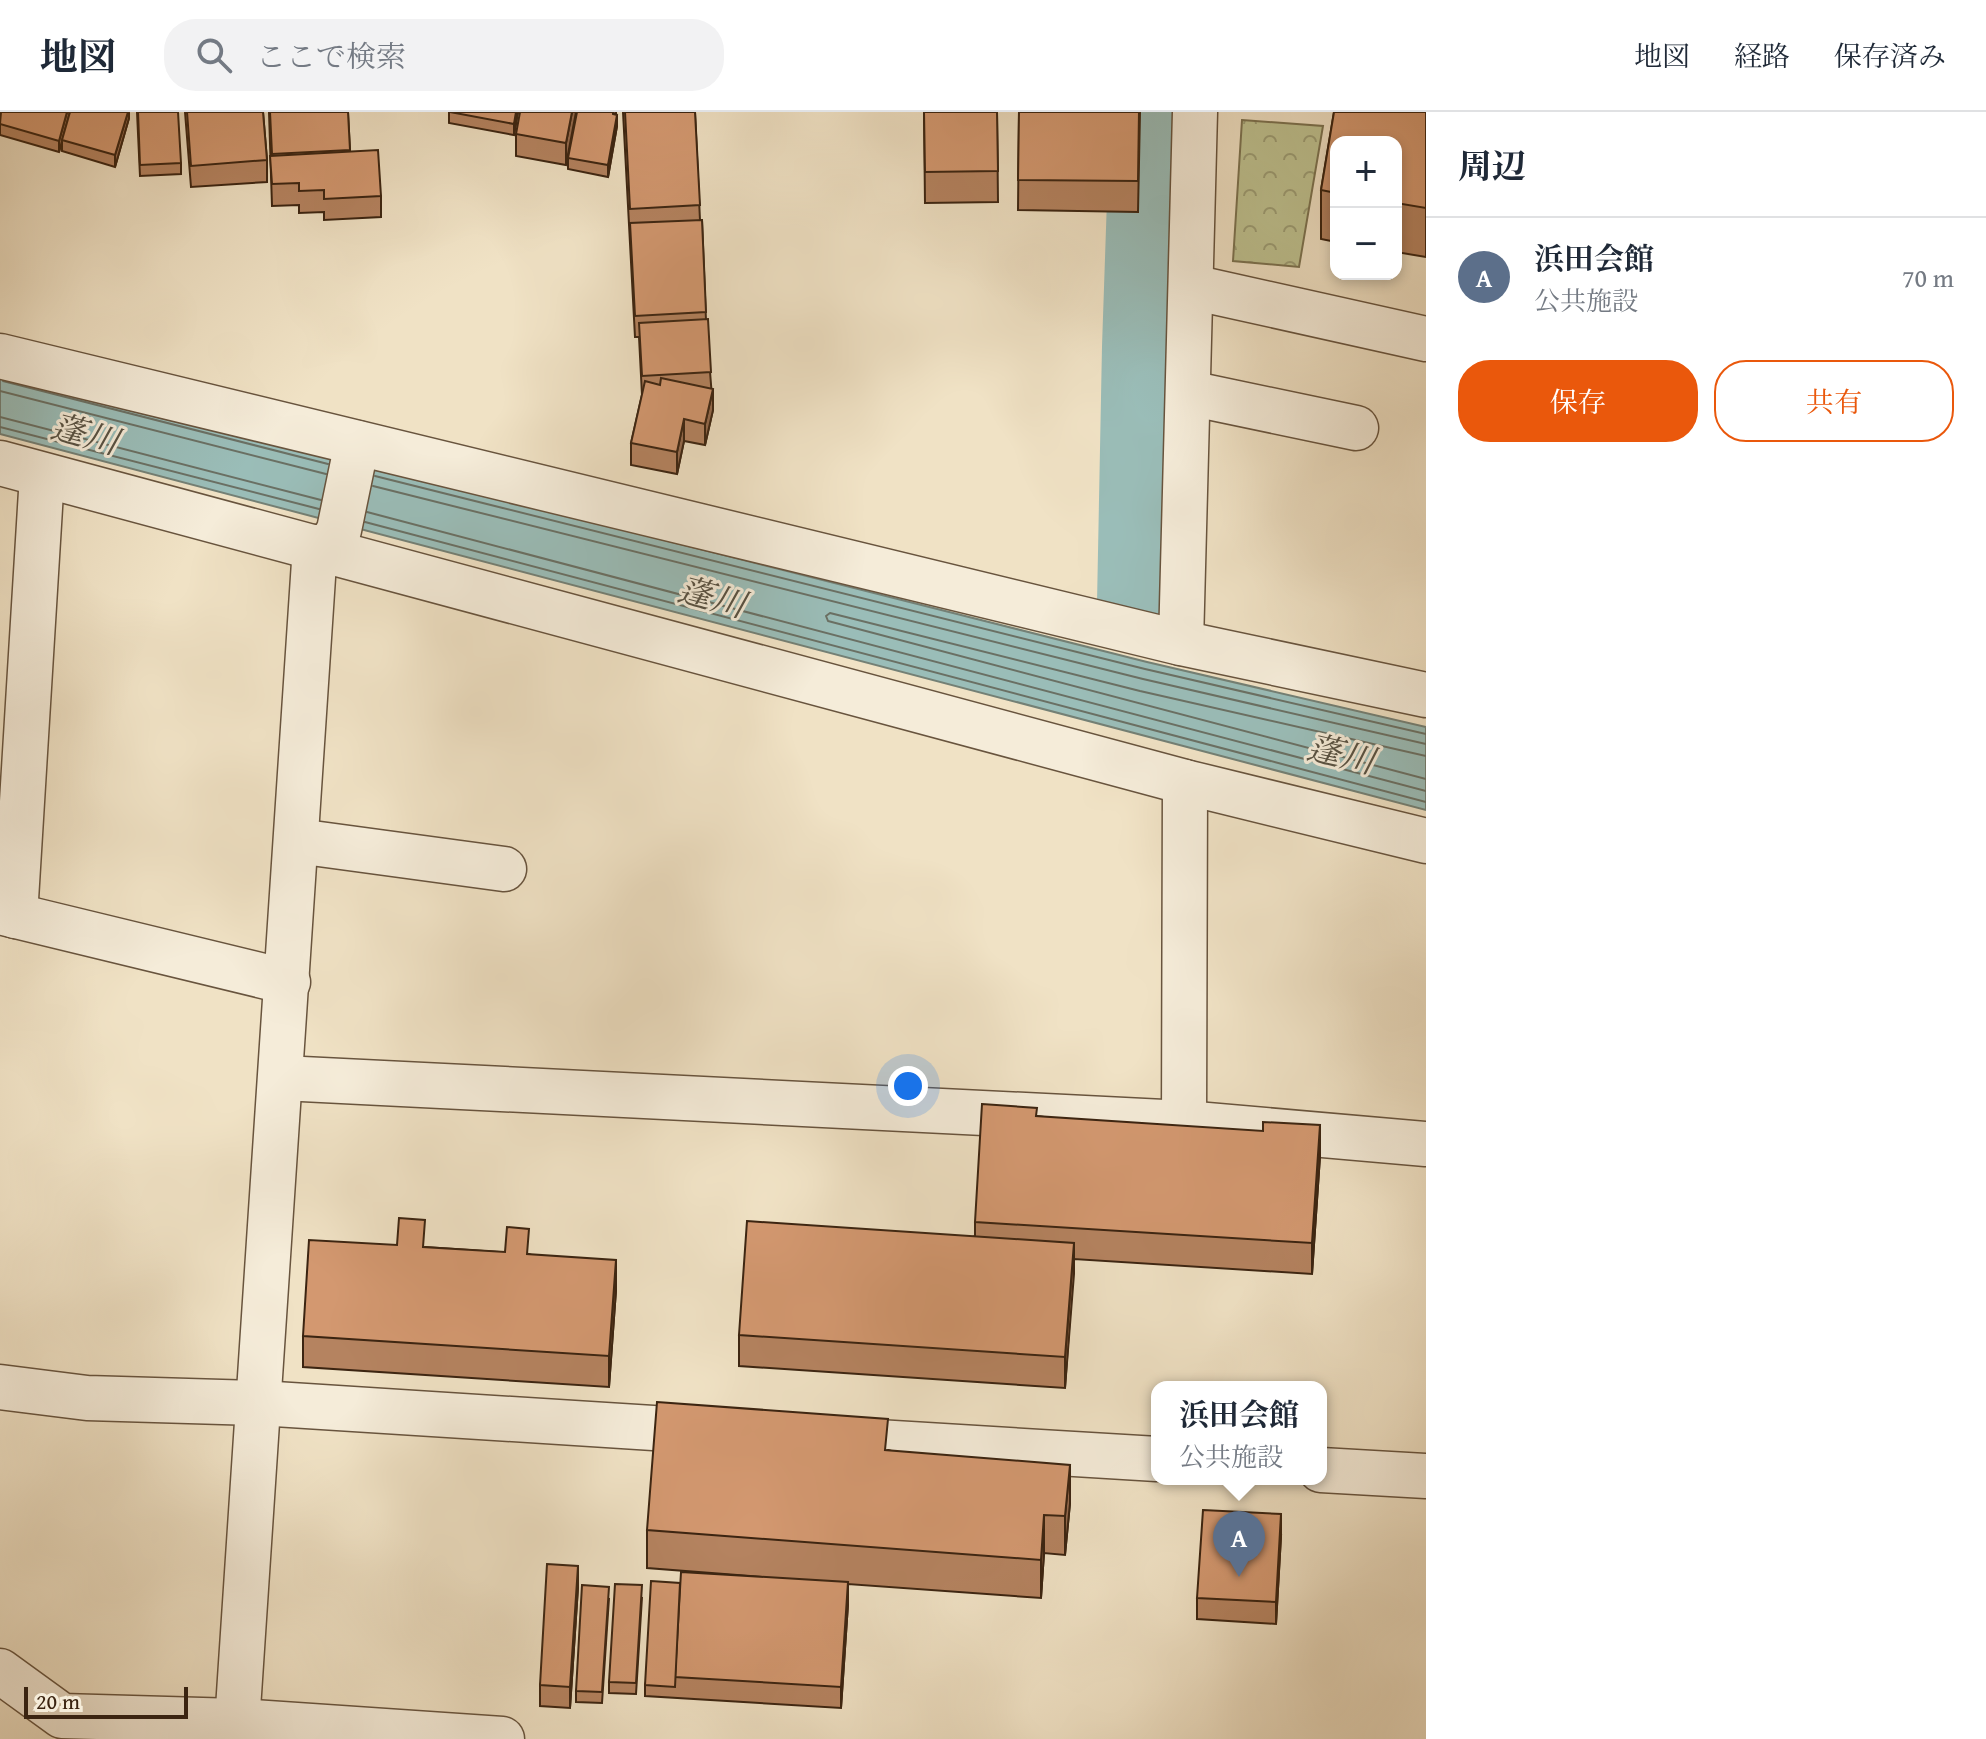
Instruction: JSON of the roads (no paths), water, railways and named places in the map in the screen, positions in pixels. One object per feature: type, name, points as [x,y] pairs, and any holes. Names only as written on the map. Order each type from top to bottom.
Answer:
[{"type":"street","points":[[1181,643],[1195,112]]},
{"type":"street","points":[[1192,287],[1426,339]]},
{"type":"street","points":[[0,356],[357,448],[1181,643],[1426,695]]},
{"type":"street","points":[[1189,393],[1356,428]]},
{"type":"street","points":[[237,1730],[297,841],[327,543],[357,448]]},
{"type":"street","points":[[0,463],[327,543],[1185,782],[1426,841]]},
{"type":"street","points":[[42,475],[8,914],[288,982]]},
{"type":"street","points":[[1184,1123],[1185,782]]},
{"type":"street","points":[[297,841],[504,869]]},
{"type":"street","points":[[282,1078],[1184,1123],[1426,1144]]},
{"type":"street","points":[[0,1387],[87,1398],[259,1403],[747,1434]]},
{"type":"street","points":[[795,1437],[1151,1459]]},
{"type":"street","points":[[1327,1470],[1426,1476]]},
{"type":"street","points":[[0,1671],[62,1716],[237,1730],[502,1739]]},
{"type":"water","name":"蓬川","points":[[0,372],[1147,662],[1426,727],[1426,810],[0,434]]},
{"type":"waterway","points":[[1146,604],[1159,112]]},
{"type":"place","name":"浜田会館","points":[[1239,1577]]}]
